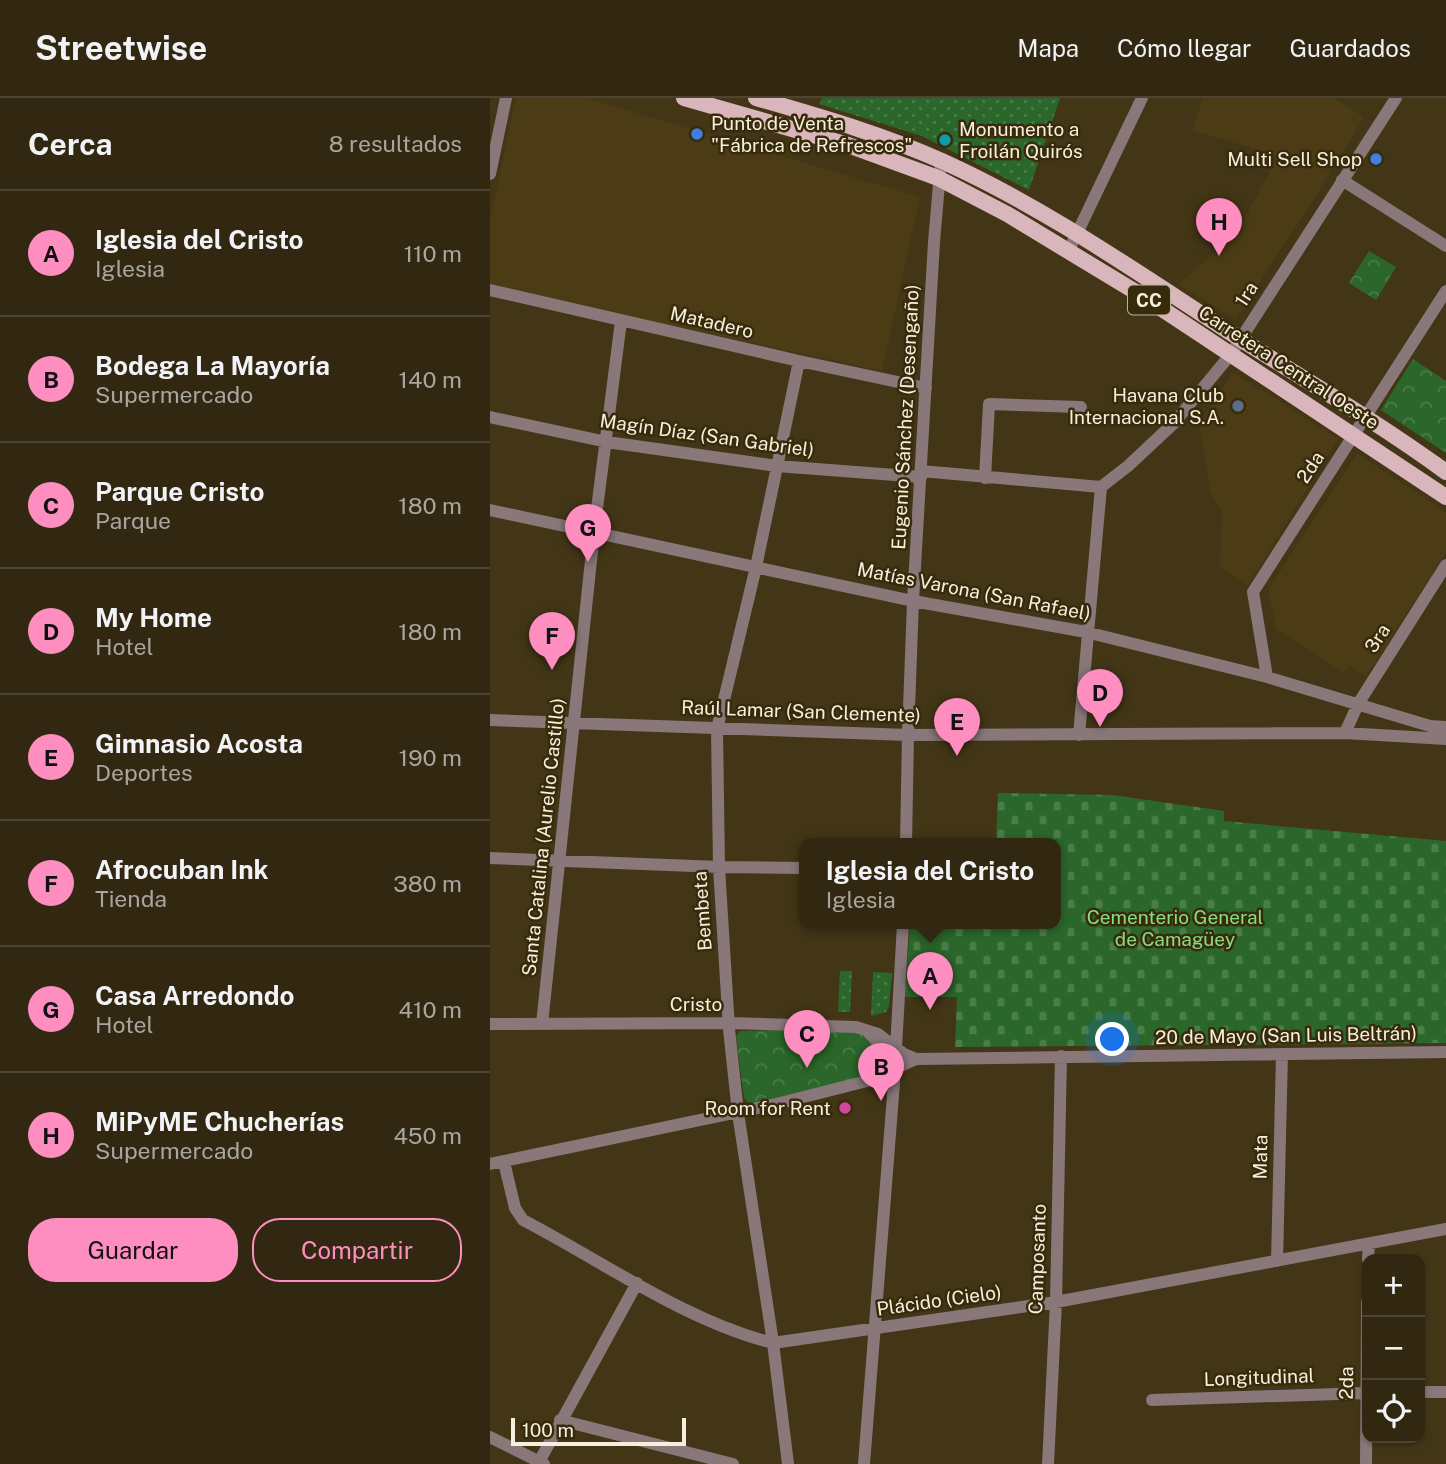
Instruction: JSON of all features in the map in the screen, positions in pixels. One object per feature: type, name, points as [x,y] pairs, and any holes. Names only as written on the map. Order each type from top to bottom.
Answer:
[{"type":"main road","name":"Carretera Central Oeste","points":[[684,98],[747,106],[938,178],[1007,214],[1069,250],[1231,354],[1446,497]]},
{"type":"main road","name":"Carretera Central Oeste","points":[[756,98],[845,124],[942,161],[1020,200],[1365,417],[1446,472]]},
{"type":"street","points":[[490,174],[506,98]]},
{"type":"street","points":[[1069,250],[1142,98]]},
{"type":"street","name":"1ra","points":[[1101,487],[1174,423],[1231,354],[1396,98]]},
{"type":"street","name":"Eugenio Sánchez (Desengaño)","points":[[906,838],[914,601],[938,178],[942,161]]},
{"type":"street","points":[[1342,180],[1446,246]]},
{"type":"street","name":"Matadero","points":[[490,290],[926,388]]},
{"type":"street","name":"2da","points":[[1267,677],[1253,592],[1446,291]]},
{"type":"street","name":"Santa Catalina (Aurelio Castillo)","points":[[542,1024],[594,532],[621,321]]},
{"type":"street","name":"Bembeta","points":[[788,1464],[773,1343],[738,1113],[729,1023],[719,867],[717,729],[756,567],[799,361]]},
{"type":"street","points":[[985,478],[989,404],[1081,407]]},
{"type":"street","name":"Magín Díaz (San Gabriel)","points":[[490,417],[607,442],[777,466],[1101,487]]},
{"type":"street","points":[[1079,735],[1086,632],[1101,487]]},
{"type":"street","name":"Matías Varona (San Rafael)","points":[[490,510],[914,601],[1086,632],[1267,677],[1357,704],[1428,732],[1446,727]]},
{"type":"street","name":"3ra","points":[[1345,733],[1357,704],[1446,565]]},
{"type":"street","name":"Raúl Lamar (San Clemente)","points":[[490,720],[908,734],[1428,732],[1446,740]]},
{"type":"street","points":[[490,858],[799,868]]},
{"type":"street","points":[[864,1464],[876,1328],[903,929]]},
{"type":"street","name":"Cristo","points":[[490,1024],[729,1023],[856,1027],[878,1034],[894,1044]]},
{"type":"street","points":[[856,1027],[876,1040],[881,1051],[877,1074],[867,1081]]},
{"type":"street","name":"20 de Mayo (San Luis Beltrán)","points":[[894,1044],[916,1059]]},
{"type":"street","name":"20 de Mayo (San Luis Beltrán)","points":[[490,1164],[738,1113],[867,1081],[916,1059],[1446,1052]]},
{"type":"street","name":"Mata","points":[[1277,1261],[1282,1054]]},
{"type":"street","name":"Camposanto","points":[[1048,1464],[1056,1302],[1061,1056]]},
{"type":"street","name":"Plácido (Cielo)","points":[[504,1162],[515,1208],[523,1220],[696,1315],[740,1335],[773,1343],[1056,1302],[1446,1229]]},
{"type":"street","points":[[1368,1244],[1368,1254]]},
{"type":"street","points":[[490,1437],[542,1463],[560,1420],[638,1283]]},
{"type":"street","name":"2da","points":[[1366,1380],[1367,1317]]},
{"type":"street","points":[[1425,1392],[1446,1392]]},
{"type":"street","name":"Longitudinal","points":[[1152,1400],[1362,1393]]},
{"type":"street","points":[[560,1420],[733,1464]]},
{"type":"street","name":"2da","points":[[1366,1443],[1366,1464]]},
{"type":"shaded area","points":[[516,98],[586,98],[920,197],[882,371],[490,286],[490,219]]},
{"type":"shaded area","points":[[1203,98],[1334,98],[1364,117],[1236,319],[1178,285],[1238,231],[1278,156],[1192,130]]},
{"type":"shaded area","points":[[1233,372],[1338,439],[1248,585],[1220,568],[1222,511],[1210,492],[1199,425]]},
{"type":"shaded area","points":[[1357,454],[1446,512],[1446,553],[1366,676],[1350,666],[1344,673],[1276,629],[1268,590]]},
{"type":"green space","points":[[822,98],[1060,98],[1029,190],[922,136],[819,104]]},
{"type":"green space","points":[[1369,251],[1396,267],[1376,300],[1349,283]]},
{"type":"green space","points":[[1413,359],[1446,381],[1446,453],[1381,410]]},
{"type":"green space","name":"Cementerio General de Camagüey","points":[[998,793],[1113,795],[1224,811],[1224,821],[1446,841],[1446,1043],[955,1047],[957,997],[905,997],[910,929],[1061,929],[1061,838],[996,838]]},
{"type":"green space","points":[[840,971],[852,971],[850,1012],[838,1012]]},
{"type":"green space","points":[[873,972],[892,973],[889,1006],[886,1012],[871,1016]]},
{"type":"green space","points":[[740,1031],[855,1031],[863,1033],[873,1042],[875,1059],[867,1076],[750,1104],[744,1098],[736,1036]]},
{"type":"place","name":"Punto de Venta \"Fábrica de Refrescos\"","points":[[697,134]]},
{"type":"place","name":"Monumento a Froilán Quirós","points":[[945,140]]},
{"type":"place","name":"Multi Sell Shop","points":[[1376,159]]},
{"type":"place","name":"MiPyME Chucherías","points":[[1219,256]]},
{"type":"place","name":"Havana Club Internacional S.A.","points":[[1238,406]]},
{"type":"place","name":"Casa Arredondo","points":[[588,562]]},
{"type":"place","name":"Afrocuban Ink","points":[[552,670]]},
{"type":"place","name":"My Home","points":[[1100,727]]},
{"type":"place","name":"Gimnasio Acosta","points":[[957,756]]},
{"type":"place","name":"Iglesia del Cristo","points":[[930,1010]]},
{"type":"place","name":"Parque Cristo","points":[[807,1068]]},
{"type":"place","name":"Bodega La Mayoría","points":[[881,1101]]},
{"type":"place","name":"Room for Rent","points":[[845,1108]]}]
